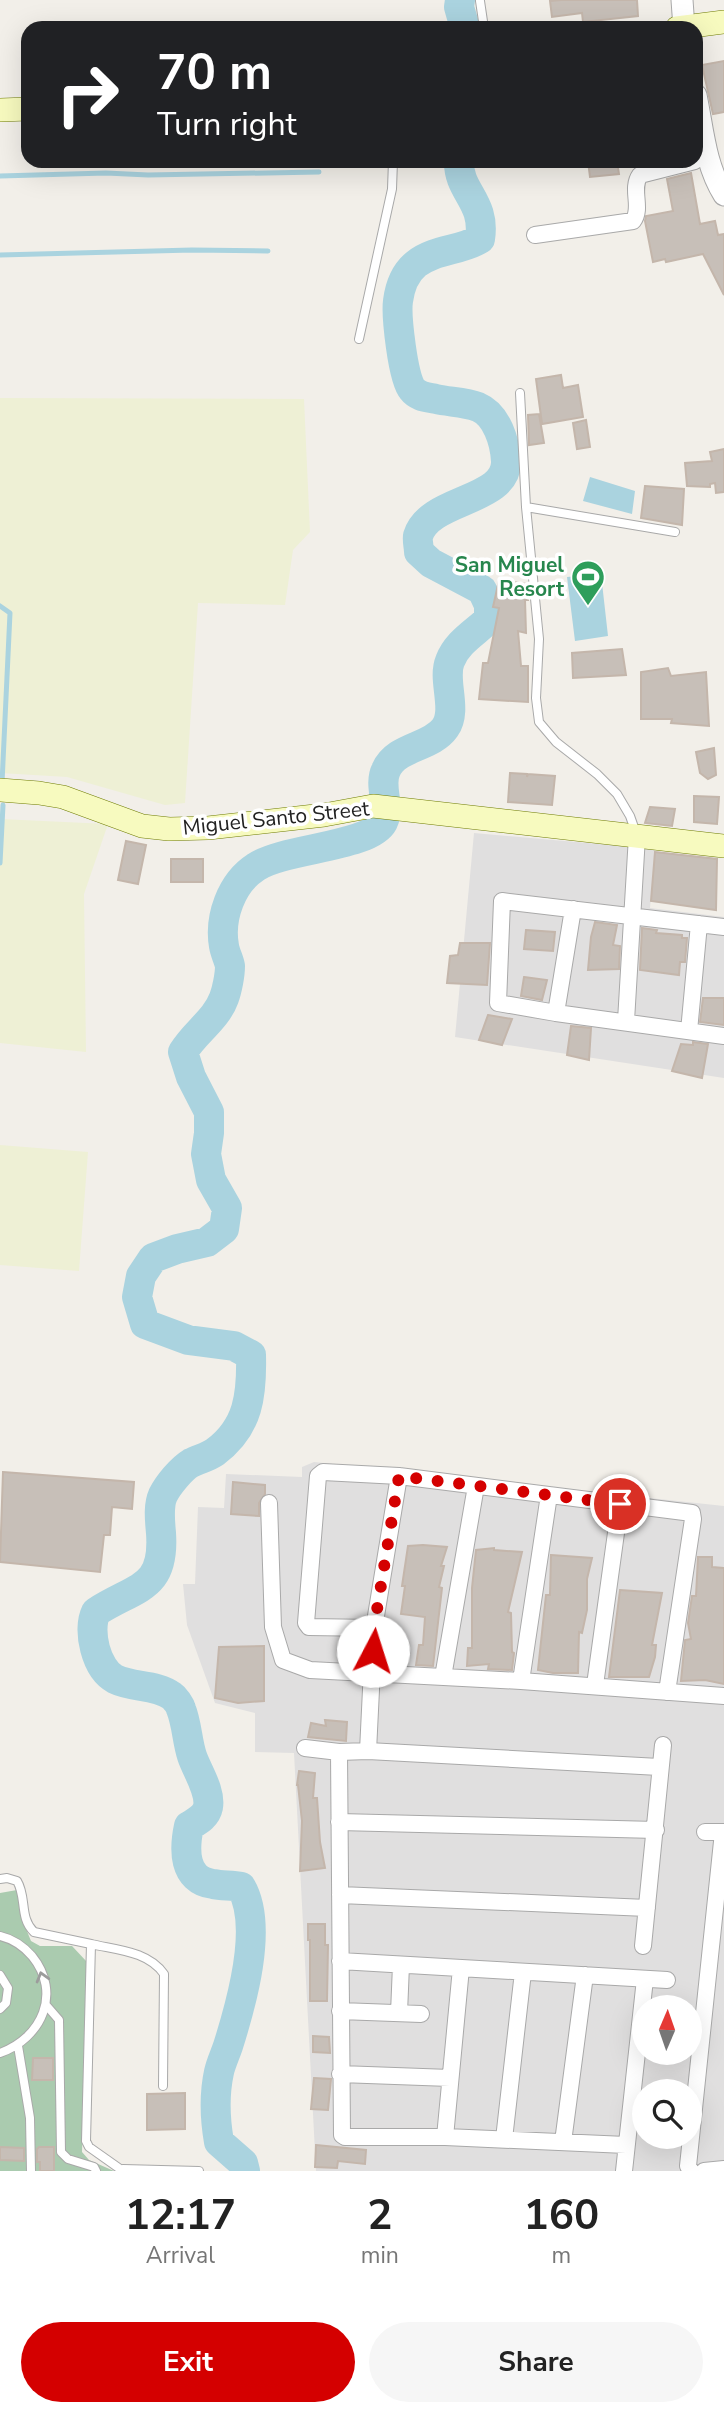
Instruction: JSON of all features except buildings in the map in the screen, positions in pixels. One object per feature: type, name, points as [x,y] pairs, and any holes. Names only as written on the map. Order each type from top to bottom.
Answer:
[{"type":"main road","points":[[703,25],[724,22]]},
{"type":"main road","points":[[0,110],[21,109]]},
{"type":"main road","name":"Miguel Santo Street","points":[[0,790],[63,797],[142,826],[169,829],[208,828],[385,807],[724,846]]},
{"type":"street","points":[[682,0],[682,21]]},
{"type":"street","points":[[703,164],[724,195]]},
{"type":"street","points":[[535,234],[633,221],[637,216],[636,184],[640,175],[668,168]]},
{"type":"street","points":[[626,1021],[637,836]]},
{"type":"street","points":[[724,927],[502,901],[498,1003],[724,1036]]},
{"type":"street","points":[[556,1013],[573,909]]},
{"type":"street","points":[[689,1031],[699,924]]},
{"type":"street","points":[[374,1628],[309,1627],[306,1623],[318,1476],[323,1472],[399,1476],[692,1513],[667,1692]]},
{"type":"street","points":[[368,1751],[374,1628],[399,1476]]},
{"type":"street","points":[[443,1676],[476,1486]]},
{"type":"street","points":[[521,1681],[549,1495]]},
{"type":"street","points":[[269,1503],[273,1627],[283,1660],[310,1670],[595,1685],[724,1696]]},
{"type":"street","points":[[595,1685],[620,1504]]},
{"type":"street","points":[[643,1946],[663,1745]]},
{"type":"street","points":[[305,1748],[339,1752],[368,1751],[659,1767]]},
{"type":"street","points":[[339,1752],[341,2132],[345,2137],[444,2137],[626,2145]]},
{"type":"street","points":[[340,1822],[656,1830]]},
{"type":"street","points":[[691,2171],[688,2166],[724,1832],[705,1832]]},
{"type":"street","points":[[340,1895],[647,1908]]},
{"type":"street","points":[[340,1961],[667,1980]]},
{"type":"street","points":[[399,2013],[401,1965]]},
{"type":"street","points":[[444,2137],[461,1968]]},
{"type":"street","points":[[504,2139],[523,1972]]},
{"type":"street","points":[[564,2142],[585,1975]]},
{"type":"street","points":[[624,2171],[645,1979]]},
{"type":"street","points":[[340,2011],[421,2014]]},
{"type":"street","points":[[340,2074],[450,2078]]},
{"type":"street","points":[[704,2171],[724,2169]]},
{"type":"lane","points":[[480,1],[483,21]]},
{"type":"lane","points":[[359,339],[392,189],[393,168]]},
{"type":"lane","points":[[520,393],[526,507],[539,639],[536,698],[539,722],[576,760],[597,774],[617,794],[630,816],[637,836]]},
{"type":"lane","points":[[526,507],[676,532]]},
{"type":"lane","points":[[0,1879],[17,1881],[23,1890],[25,1919],[34,1932],[144,1956],[158,1964],[164,1974],[163,2086]]},
{"type":"lane","points":[[0,1936],[25,1949],[38,1965],[46,1984],[46,2005],[36,2028],[18,2046],[0,2053]]},
{"type":"lane","points":[[91,1944],[86,2141],[89,2147],[123,2170],[199,2171]]},
{"type":"lane","points":[[0,1975],[8,1988],[6,2003],[0,2009]]},
{"type":"lane","points":[[46,2005],[59,2020],[61,2152],[68,2159],[94,2167],[96,2171]]},
{"type":"lane","points":[[18,2046],[30,2118],[31,2171]]},
{"type":"shaded area","points":[[474,833],[655,849],[650,908],[724,917],[724,1078],[455,1037]]},
{"type":"shaded area","points":[[314,1462],[724,1506],[724,2171],[316,2171],[294,1753],[255,1752],[255,1713],[215,1703],[187,1625],[183,1584],[195,1584],[198,1507],[224,1508],[226,1474],[302,1477],[302,1467]]},
{"type":"green space","points":[[0,398],[304,399],[310,532],[293,550],[285,605],[198,603],[185,803],[165,805],[67,777],[0,773]]},
{"type":"green space","points":[[0,819],[108,824],[84,894],[86,1052],[0,1043]]},
{"type":"green space","points":[[0,1145],[88,1152],[79,1271],[0,1265]]},
{"type":"green space","points":[[17,1890],[22,1919],[31,1941],[40,1946],[72,1946],[87,1962],[82,2152],[89,2160],[114,2171],[0,2171],[0,1893]]},
{"type":"water","points":[[590,477],[635,491],[632,514],[583,501]]},
{"type":"water","name":"San Miguel Resort","points":[[601,574],[608,636],[575,641],[567,577]]},
{"type":"waterway","points":[[460,0],[463,21]]},
{"type":"waterway","points":[[245,2171],[243,2163],[219,2142],[216,2089],[239,2009],[248,1966],[251,1923],[248,1903],[241,1887],[203,1881],[191,1870],[188,1862],[186,1844],[189,1826],[205,1813],[208,1801],[206,1788],[192,1756],[180,1706],[166,1692],[122,1682],[108,1674],[98,1658],[92,1629],[96,1612],[135,1591],[153,1576],[161,1552],[160,1509],[163,1495],[187,1466],[212,1454],[235,1432],[242,1421],[249,1396],[251,1355],[234,1346],[188,1340],[145,1324],[137,1297],[141,1276],[153,1258],[207,1242],[224,1229],[227,1208],[211,1180],[206,1154],[209,1112],[191,1077],[183,1052],[216,1013],[225,995],[230,966],[225,949],[223,924],[229,902],[240,882],[256,867],[286,855],[362,837],[383,822],[386,809],[383,783],[386,770],[397,756],[431,740],[445,728],[450,713],[450,661],[462,643],[489,619],[489,605],[482,590],[431,563],[419,552],[418,536],[425,524],[437,514],[495,485],[503,474],[506,461],[502,438],[490,416],[478,407],[423,396],[412,389],[403,360],[398,319],[400,290],[406,276],[416,264],[431,255],[480,239],[479,215],[460,168]]},
{"type":"waterway","points":[[0,176],[319,172]]},
{"type":"waterway","points":[[0,255],[192,250],[268,251]]},
{"type":"waterway","points":[[0,606],[10,613],[2,783]]},
{"type":"waterway","points":[[0,863],[3,805]]},
{"type":"place","name":"San Miguel Resort","points":[[588,607]]},
{"type":"route","points":[[373,1651],[374,1628],[399,1476],[620,1504]]}]
